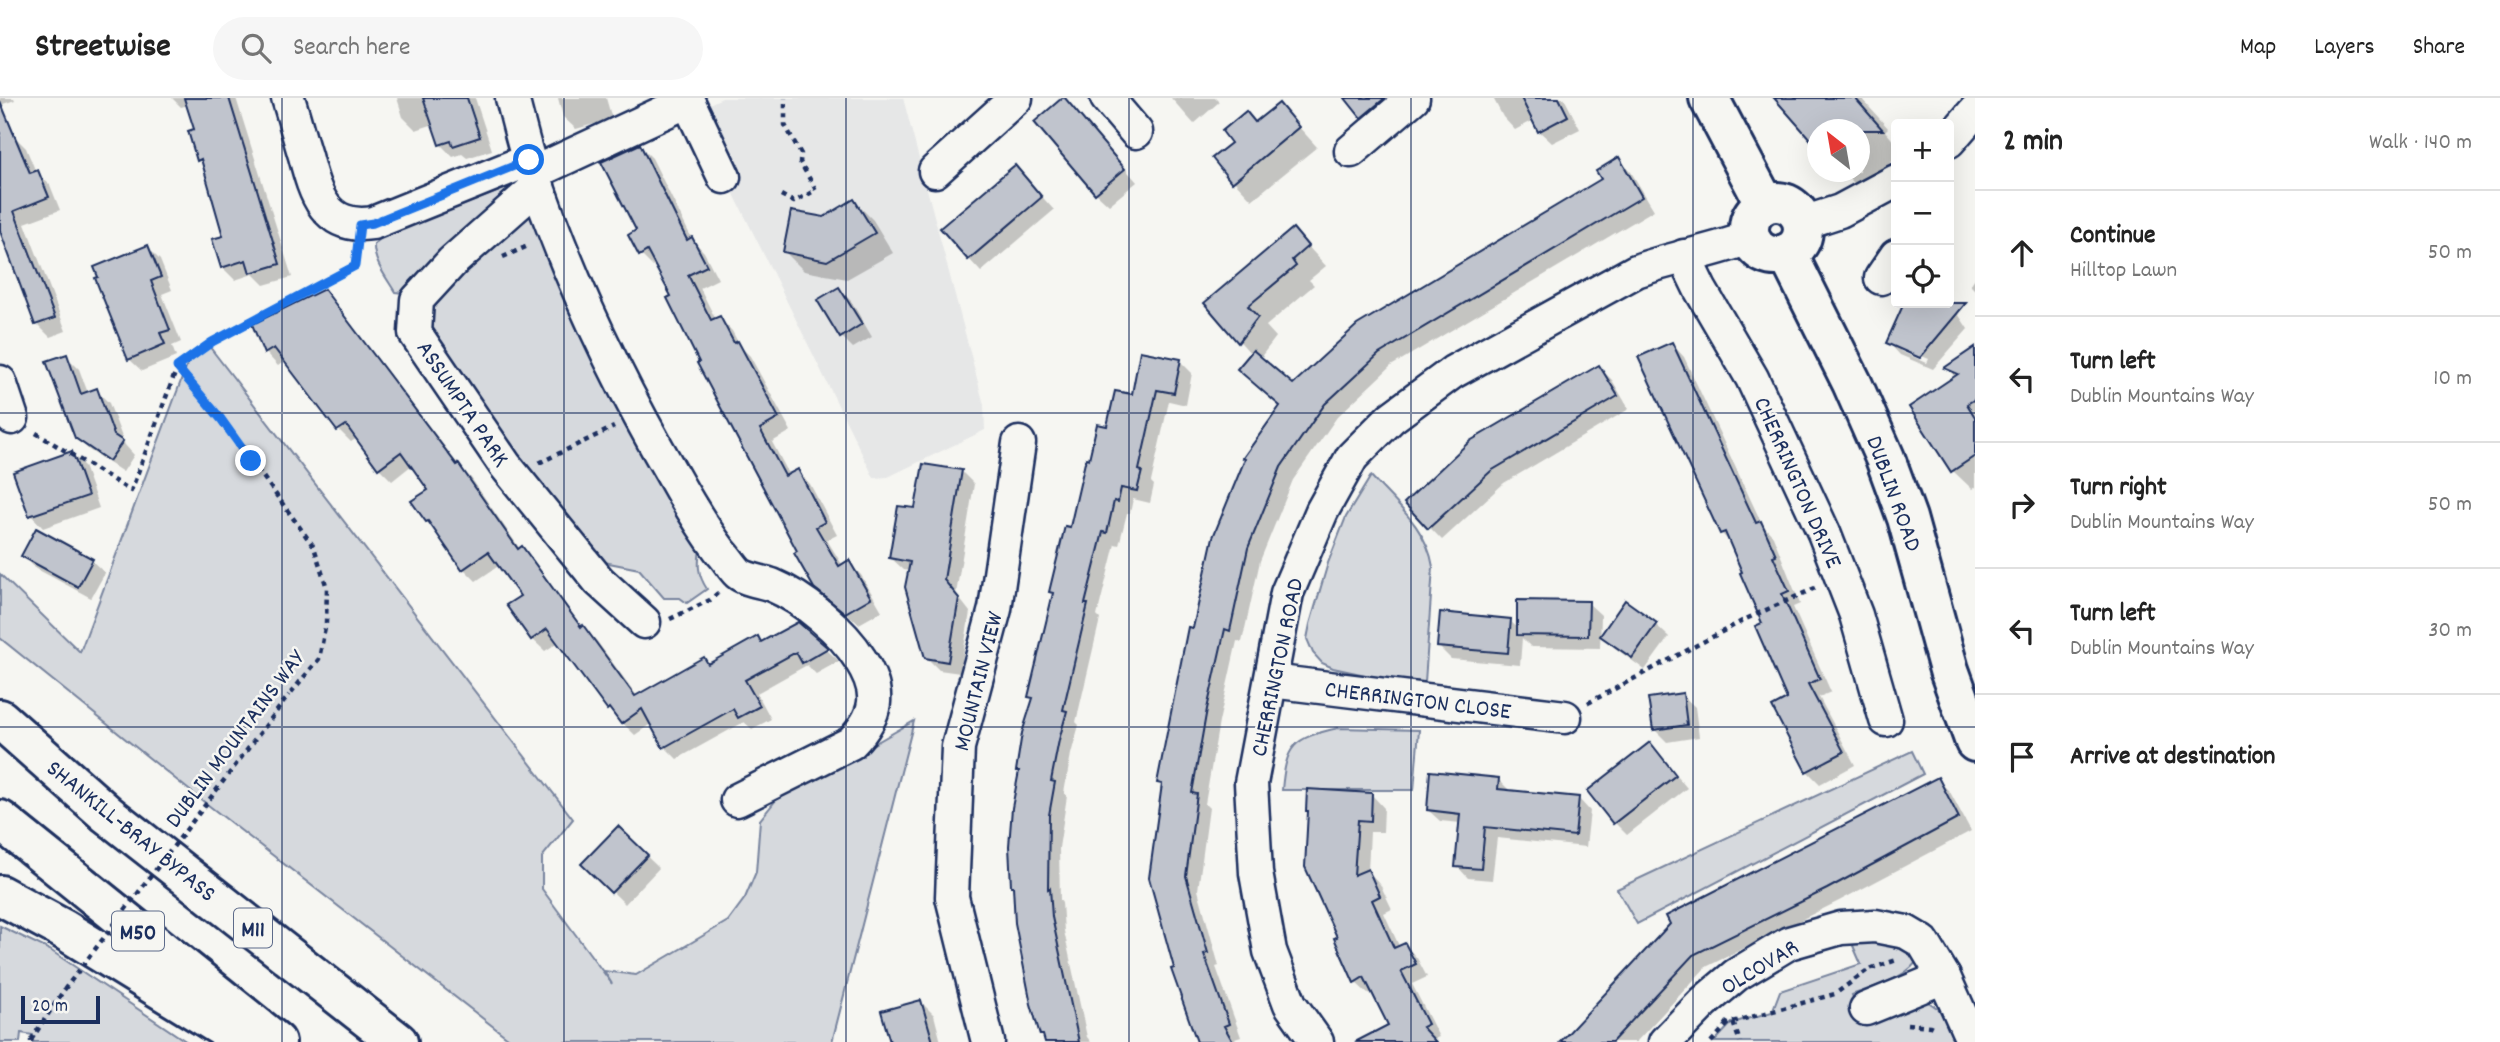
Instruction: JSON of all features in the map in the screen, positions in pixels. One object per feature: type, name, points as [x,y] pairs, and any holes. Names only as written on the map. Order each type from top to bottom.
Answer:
[{"type":"main road","points":[[1709,98],[1758,221],[1755,245],[1768,254],[1780,256],[1795,238]]},
{"type":"main road","name":"DUBLIN ROAD","points":[[1795,238],[1907,517],[1949,670],[1975,742]]},
{"type":"main road","name":"SHANKILL-BRAY BYPASS","points":[[0,719],[107,814],[398,1042]]},
{"type":"main road","points":[[0,732],[107,814]]},
{"type":"main road","name":"M50","points":[[0,820],[276,1042]]},
{"type":"main road","points":[[0,895],[63,929],[245,1042]]},
{"type":"street","points":[[288,98],[316,193],[331,213],[340,219],[360,225],[533,173],[688,101],[724,177]]},
{"type":"street","points":[[512,98],[533,173],[587,308],[639,415],[701,526],[739,574],[774,586],[826,620],[849,642],[871,681],[875,697],[873,715],[866,728],[851,743],[737,800]]},
{"type":"street","points":[[936,171],[1016,98]]},
{"type":"street","points":[[1107,98],[1136,132]]},
{"type":"street","points":[[1351,151],[1413,98]]},
{"type":"street","points":[[1954,135],[1975,111],[1956,98]]},
{"type":"street","name":"ASSUMPTA PARK","points":[[533,173],[416,300],[415,333],[513,475],[599,581],[644,622]]},
{"type":"street","points":[[1795,238],[1892,182]]},
{"type":"street","name":"CHERRINGTON ROAD","points":[[1317,1042],[1290,1004],[1270,951],[1255,873],[1251,783],[1287,593],[1322,511],[1352,457],[1391,418],[1453,372],[1636,271],[1662,261],[1712,251],[1758,221]]},
{"type":"street","name":"CHERRINGTON DRIVE","points":[[1684,256],[1752,378],[1791,460],[1856,615],[1886,720]]},
{"type":"street","points":[[0,382],[12,418]]},
{"type":"street","name":"MOUNTAIN VIEW","points":[[988,1042],[952,897],[958,747],[995,609],[1019,443]]},
{"type":"street","name":"CHERRINGTON CLOSE","points":[[1271,681],[1564,717]]},
{"type":"street","name":"OLCOVAR","points":[[1665,1042],[1704,1002],[1736,975],[1789,943],[1841,928],[1875,926],[1906,932],[1923,942],[1973,1042]]},
{"type":"street","points":[[1866,1009],[1936,965]]},
{"type":"path","points":[[780,195],[794,202],[816,190],[800,162],[801,154],[785,125],[785,98]]},
{"type":"path","points":[[12,418],[131,491],[177,367],[212,342],[355,266],[360,225]]},
{"type":"path","name":"DUBLIN MOUNTAINS WAY","points":[[31,1041],[64,990],[319,659],[326,623],[327,587],[314,547],[221,419],[177,367]]},
{"type":"path","points":[[513,475],[639,415]]},
{"type":"path","points":[[644,622],[656,626],[710,600],[739,574]]},
{"type":"path","points":[[1564,717],[1746,619],[1841,576]]},
{"type":"path","points":[[1711,1042],[1730,1023],[1835,994],[1869,969],[1936,965]]},
{"type":"shaded area","points":[[722,98],[903,98],[984,405],[985,430],[888,477],[874,478],[731,188],[742,182],[707,105]]},
{"type":"shaded area","points":[[513,188],[414,287],[404,293],[395,292],[378,263],[374,244],[384,236]]},
{"type":"shaded area","points":[[529,208],[700,547],[699,569],[707,589],[687,603],[680,598],[664,598],[639,569],[599,561],[589,555],[432,337],[433,309],[444,288]]},
{"type":"shaded area","points":[[209,346],[573,819],[542,857],[542,889],[612,984],[604,971],[636,975],[728,921],[745,898],[756,872],[760,820],[776,800],[914,721],[832,1042],[513,1042],[194,794],[0,638],[0,574],[80,652],[188,362]]},
{"type":"shaded area","points":[[1371,476],[1409,517],[1430,553],[1433,567],[1425,682],[1384,679],[1333,668],[1322,663],[1313,653],[1307,639],[1328,563],[1346,517]]},
{"type":"shaded area","points":[[1338,728],[1419,730],[1414,790],[1282,790],[1286,763],[1295,746],[1311,736]]},
{"type":"shaded area","points":[[1912,751],[1923,774],[1637,924],[1617,889]]},
{"type":"shaded area","points":[[0,926],[50,950],[187,1042],[33,1042],[33,1035],[21,1033],[20,1042],[0,1042]]},
{"type":"shaded area","points":[[1882,938],[1921,955],[1900,976],[1852,995],[1863,1023],[1924,999],[1943,1012],[1954,1042],[1714,1042],[1732,1023],[1772,1012],[1780,991],[1861,964],[1851,941]]},
{"type":"building","points":[[184,98],[229,98],[280,264],[250,273],[246,260],[221,268],[212,239],[223,236],[201,159],[197,161],[188,131],[194,129]]},
{"type":"building","points":[[423,98],[467,98],[480,137],[453,146],[451,141],[439,145]]},
{"type":"building","points":[[1065,98],[1125,169],[1095,194],[1034,122]]},
{"type":"building","points":[[1345,98],[1385,98],[1361,118]]},
{"type":"building","points":[[1521,98],[1559,98],[1568,116],[1538,132]]},
{"type":"building","points":[[1774,98],[1855,98],[1883,130],[1870,130],[1870,119],[1807,119],[1807,136]]},
{"type":"building","points":[[0,101],[30,173],[38,170],[49,197],[14,211],[55,318],[35,325],[0,231]]},
{"type":"building","points":[[1279,103],[1299,127],[1232,183],[1212,158],[1231,143],[1222,131],[1246,111],[1255,122]]},
{"type":"building","points":[[640,144],[687,240],[692,237],[707,266],[688,275],[711,320],[720,316],[734,343],[738,341],[779,418],[760,429],[785,476],[798,469],[825,522],[816,527],[839,566],[849,560],[871,598],[845,613],[814,588],[697,363],[699,362],[667,298],[671,296],[647,251],[639,256],[628,235],[636,230],[601,162]]},
{"type":"building","points":[[1619,157],[1642,197],[1379,354],[1325,404],[1281,467],[1248,548],[1230,631],[1225,629],[1192,793],[1197,794],[1186,876],[1208,953],[1204,954],[1229,1024],[1224,1026],[1233,1042],[1197,1042],[1171,969],[1174,968],[1149,878],[1162,784],[1157,783],[1188,627],[1193,628],[1213,537],[1245,459],[1243,458],[1280,406],[1237,369],[1253,350],[1293,384],[1357,325],[1601,179],[1596,171]]},
{"type":"building","points":[[1015,165],[1042,197],[968,260],[940,228]]},
{"type":"building","points":[[854,199],[875,233],[827,261],[783,252],[791,211],[824,217]]},
{"type":"building","points":[[1293,228],[1308,246],[1292,260],[1296,266],[1248,306],[1258,317],[1238,343],[1204,303]]},
{"type":"building","points":[[148,245],[161,277],[151,281],[170,330],[160,333],[165,344],[128,360],[95,278],[98,277],[94,267]]},
{"type":"building","points":[[839,287],[862,324],[840,338],[817,300]]},
{"type":"building","points":[[324,289],[457,465],[458,463],[518,549],[522,546],[635,696],[704,657],[708,664],[758,636],[761,642],[798,622],[828,648],[802,663],[796,652],[745,680],[760,706],[738,718],[733,709],[663,748],[642,709],[621,724],[609,708],[607,710],[547,629],[531,640],[506,605],[520,596],[488,552],[462,570],[411,501],[428,490],[401,452],[378,469],[346,425],[337,431],[274,348],[264,354],[252,324]]},
{"type":"building","points":[[1954,303],[1966,303],[1920,358],[1886,343],[1902,308],[1954,308]]},
{"type":"building","points":[[1672,342],[1756,523],[1761,521],[1776,555],[1773,556],[1789,591],[1782,594],[1820,679],[1808,684],[1844,752],[1806,772],[1772,707],[1787,699],[1755,626],[1762,623],[1740,573],[1742,572],[1725,532],[1720,534],[1638,357]]},
{"type":"building","points":[[1975,347],[1975,399],[1967,404],[1975,417],[1975,456],[1951,472],[1909,407],[1958,374],[1944,368]]},
{"type":"building","points":[[1140,351],[1181,359],[1174,393],[1157,390],[1139,470],[1142,471],[1137,491],[1121,488],[1118,502],[1114,501],[1107,533],[1103,532],[1063,710],[1067,711],[1051,781],[1055,782],[1049,815],[1048,889],[1050,888],[1052,917],[1079,1042],[1045,1042],[1043,1035],[1040,1035],[1031,1004],[1015,923],[1011,886],[1009,846],[1019,771],[1016,771],[1022,733],[1033,698],[1028,697],[1053,593],[1049,592],[1065,526],[1070,527],[1097,424],[1107,426],[1115,391],[1132,394]]},
{"type":"building","points":[[67,354],[81,394],[97,388],[114,435],[123,441],[109,461],[75,438],[46,361]]},
{"type":"building","points":[[1599,365],[1618,396],[1491,471],[1428,529],[1404,503],[1470,441]]},
{"type":"building","points":[[72,451],[88,496],[29,516],[13,472]]},
{"type":"building","points":[[923,464],[962,470],[944,580],[959,598],[948,662],[925,658],[905,587],[910,562],[889,558],[898,506],[915,508]]},
{"type":"building","points":[[36,528],[93,559],[78,587],[21,556]]},
{"type":"building","points":[[1517,600],[1589,601],[1588,636],[1517,635]]},
{"type":"building","points":[[1625,600],[1657,623],[1632,658],[1600,636]]},
{"type":"building","points":[[1440,612],[1511,619],[1508,653],[1437,647]]},
{"type":"building","points":[[1683,693],[1687,725],[1653,730],[1648,698]]},
{"type":"building","points":[[1650,742],[1676,775],[1613,824],[1587,791]]},
{"type":"building","points":[[1430,771],[1499,778],[1498,789],[1579,797],[1575,836],[1485,827],[1481,869],[1455,867],[1460,814],[1427,810]]},
{"type":"building","points":[[1938,777],[1959,818],[1827,889],[1693,955],[1612,1042],[1560,1042],[1670,924],[1666,916]]},
{"type":"building","points":[[1307,789],[1372,793],[1371,821],[1358,820],[1354,875],[1368,869],[1380,896],[1372,900],[1394,948],[1405,943],[1416,964],[1401,971],[1428,1024],[1422,1027],[1436,1042],[1355,1042],[1388,1025],[1364,977],[1354,983],[1334,938],[1337,937],[1305,867]]},
{"type":"building","points":[[618,826],[648,855],[611,893],[581,864]]},
{"type":"building","points":[[921,1000],[933,1042],[890,1042],[881,1011]]},
{"type":"route","points":[[251,461],[221,419],[177,367],[212,342],[355,266],[360,225],[373,223],[529,160]]}]
